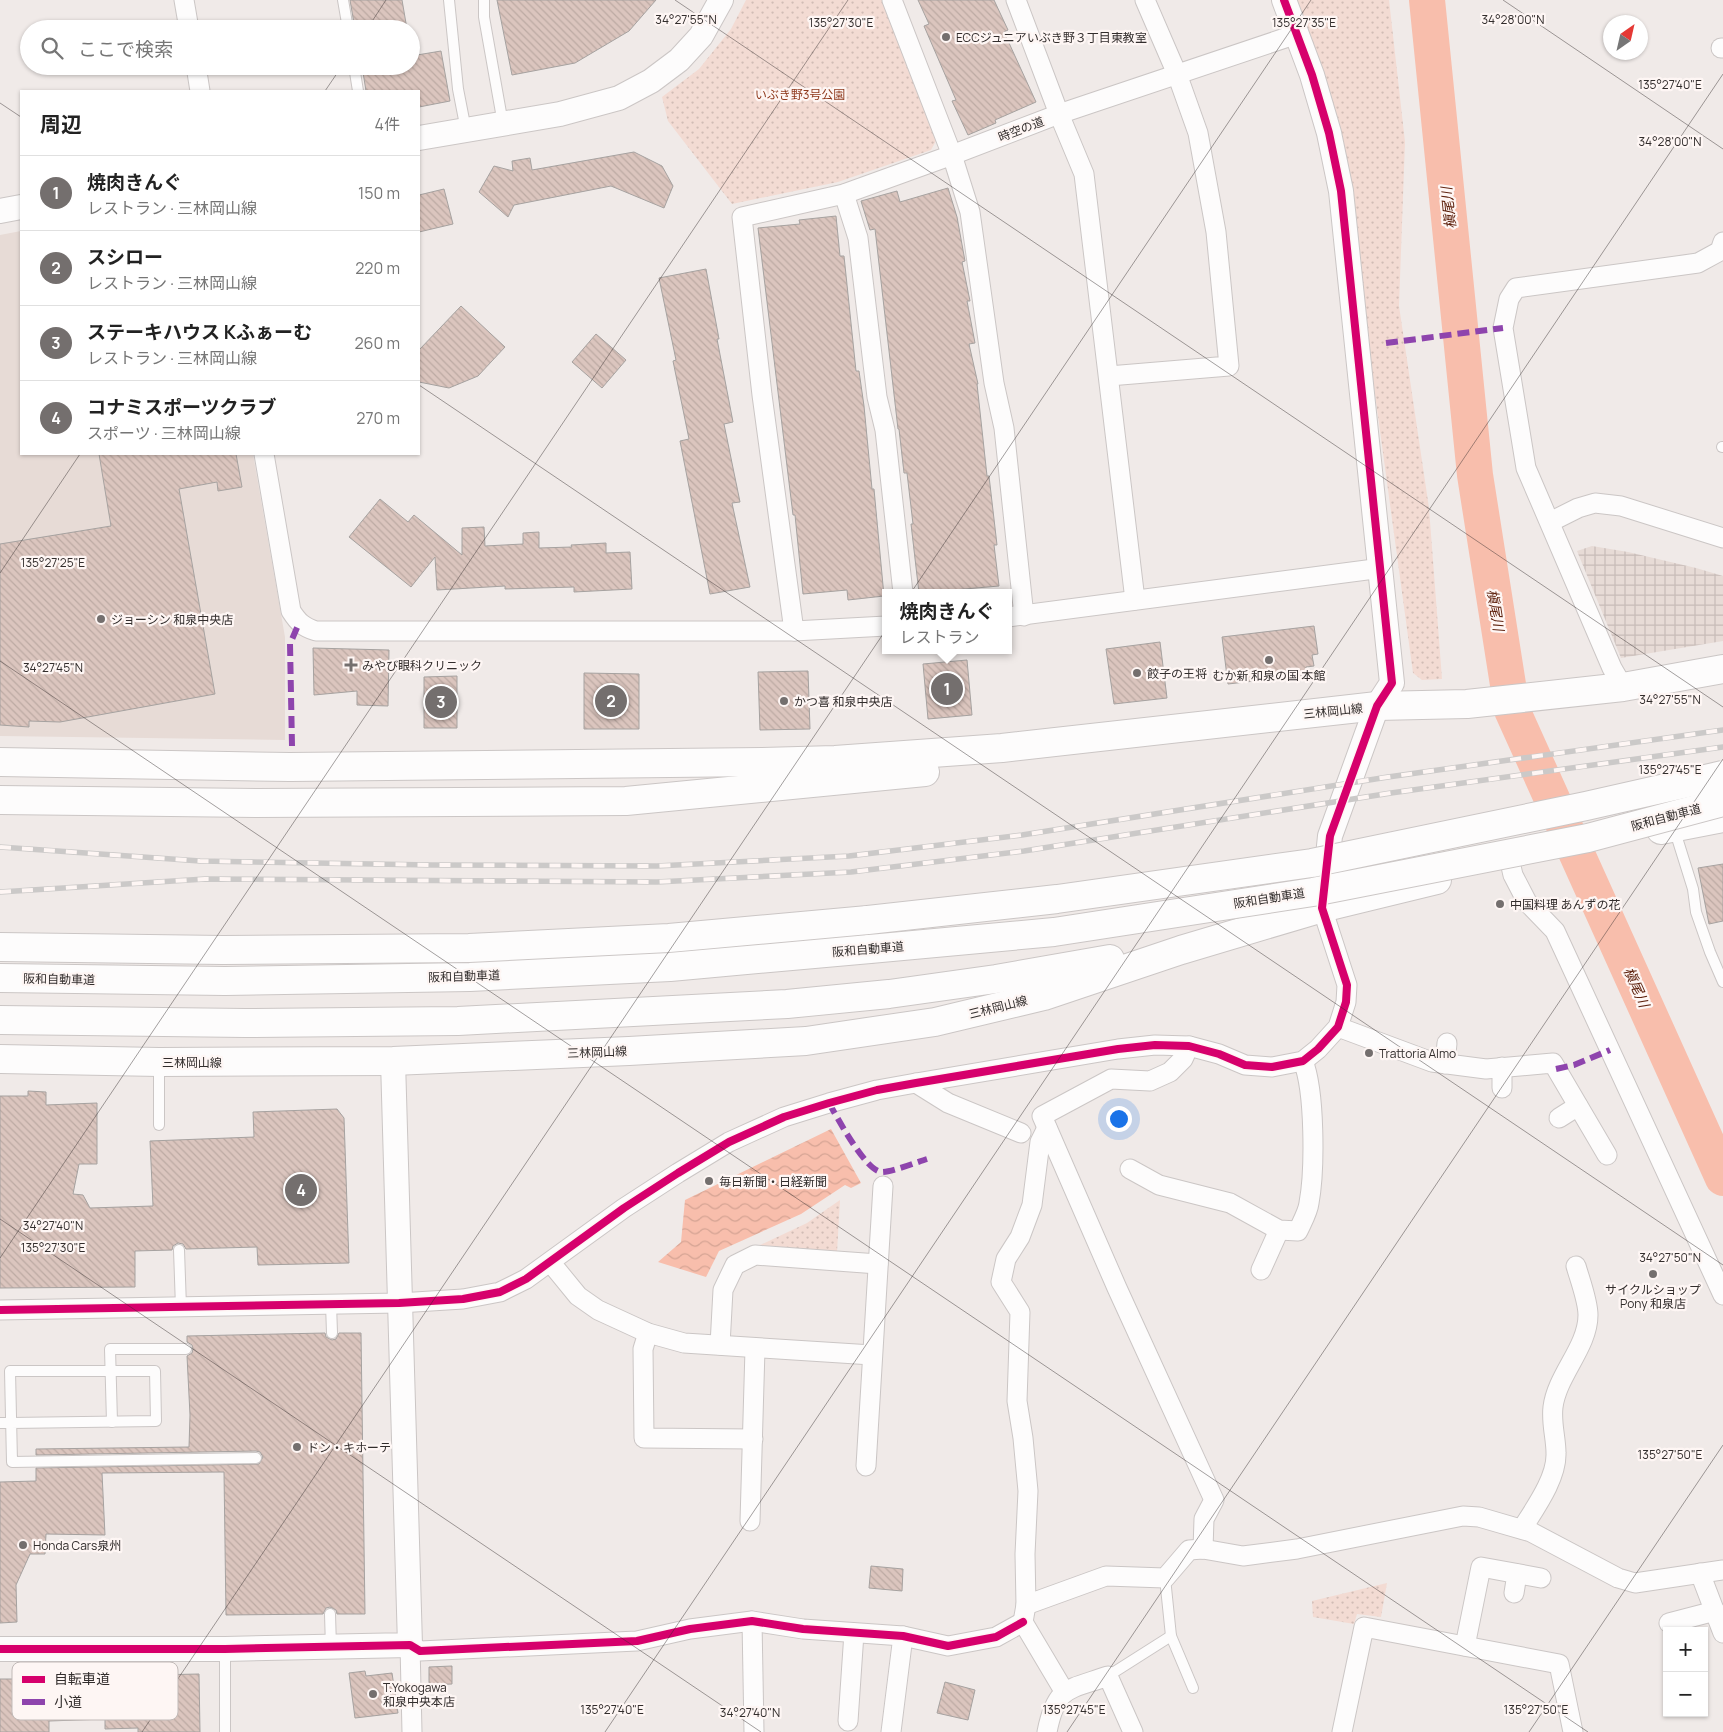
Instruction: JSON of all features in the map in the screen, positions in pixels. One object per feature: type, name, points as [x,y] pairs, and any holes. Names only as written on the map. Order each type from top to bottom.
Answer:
[{"type":"main road","name":"三林岡山線","points":[[0,762],[290,767],[836,760],[1002,748],[1377,706],[1467,704],[1612,688],[1723,669]]},
{"type":"main road","name":"三林岡山線","points":[[0,800],[256,803],[626,801],[941,770],[1002,748]]},
{"type":"main road","points":[[0,947],[223,950],[469,948],[669,938],[868,920],[1057,899],[1312,863],[1586,806],[1723,775]]},
{"type":"main road","name":"阪和自動車道","points":[[0,978],[226,981],[470,977],[670,967],[1054,932],[1313,892],[1588,838],[1723,802]]},
{"type":"main road","name":"三林岡山線","points":[[0,1059],[159,1062],[393,1061],[806,1041],[894,1029],[935,1022],[1044,996],[1181,950],[1322,908],[1518,860],[1669,835],[1723,818]]},
{"type":"main road","name":"三林岡山線","points":[[0,1020],[245,1023],[458,1021],[787,1004],[996,979],[1100,961],[1181,950]]},
{"type":"street","points":[[184,0],[187,20]]},
{"type":"street","points":[[420,138],[560,114],[619,98],[651,81],[679,60],[701,36],[721,0]]},
{"type":"street","points":[[892,0],[952,155],[972,221],[994,382],[1004,428],[1016,616],[1382,568]]},
{"type":"street","points":[[1016,0],[1058,114],[1084,174],[1135,600]]},
{"type":"street","points":[[1109,376],[1229,366],[1216,232],[1198,133],[1177,74],[1145,0]]},
{"type":"street","points":[[0,1310],[399,1303],[463,1300],[500,1292],[526,1280],[624,1208],[678,1173],[730,1142],[784,1117],[878,1090],[1118,1049],[1156,1045],[1189,1046],[1219,1054],[1245,1064],[1272,1068],[1303,1061],[1318,1048],[1338,1027],[1346,1002],[1347,985],[1322,908],[1330,836],[1377,706],[1392,683],[1382,568],[1341,191],[1329,133],[1312,76],[1284,0]]},
{"type":"street","name":"時空の道","points":[[794,631],[762,395],[742,217],[844,194],[1058,114],[1297,34]]},
{"type":"street","points":[[197,75],[200,90]]},
{"type":"street","points":[[844,194],[858,238],[877,396],[885,430],[903,589]]},
{"type":"street","points":[[0,211],[20,207]]},
{"type":"street","points":[[1612,688],[1612,668],[1526,468],[1503,328],[1509,299],[1516,288],[1698,263],[1722,253]]},
{"type":"street","points":[[264,455],[291,611],[300,623],[307,628],[316,630],[794,631],[882,626]]},
{"type":"street","points":[[1550,522],[1578,508],[1595,503],[1621,506],[1723,538]]},
{"type":"street","points":[[1518,860],[1514,875],[1528,902],[1555,932],[1723,1295]]},
{"type":"street","points":[[1338,1027],[1432,1062],[1486,1069],[1553,1063],[1607,1155]]},
{"type":"street","points":[[1445,1064],[1447,1043]]},
{"type":"street","points":[[1189,1046],[1183,1059],[1170,1072],[1150,1081],[1111,1079],[1042,1116],[1117,1288],[1214,1500],[1204,1519],[1203,1549]]},
{"type":"street","points":[[393,1061],[412,1732]]},
{"type":"street","points":[[1130,1169],[1159,1185],[1230,1202],[1279,1230],[1298,1231],[1309,1204],[1313,1162],[1311,1109],[1307,1072],[1303,1061]]},
{"type":"street","points":[[1502,1067],[1502,1088]]},
{"type":"street","points":[[916,1083],[948,1103],[1021,1133]]},
{"type":"street","points":[[1559,1118],[1578,1106]]},
{"type":"street","points":[[1047,1128],[1040,1142],[1032,1205],[1020,1237],[1006,1259],[1002,1282],[1020,1312],[1017,1401],[1028,1491],[1024,1614],[1064,1691]]},
{"type":"street","points":[[866,1466],[883,1186]]},
{"type":"street","points":[[1261,1270],[1279,1230]]},
{"type":"street","points":[[720,1346],[723,1290],[735,1265],[748,1258],[755,1255],[878,1264]]},
{"type":"street","points":[[551,1263],[578,1296],[598,1310],[648,1333],[684,1343],[872,1355]]},
{"type":"street","points":[[1522,1529],[1554,1472],[1556,1453],[1553,1432],[1553,1408],[1557,1390],[1586,1329],[1588,1313],[1576,1266]]},
{"type":"street","points":[[648,1333],[643,1350],[644,1438],[752,1439]]},
{"type":"street","points":[[750,1521],[754,1348]]},
{"type":"street","points":[[0,1649],[224,1649],[410,1645],[420,1651],[637,1641],[690,1629],[752,1621],[803,1629],[903,1636],[948,1646],[996,1637],[1024,1614],[1106,1576],[1165,1578],[1189,1550],[1203,1549],[1243,1556],[1297,1549],[1463,1516],[1479,1517],[1531,1532],[1618,1578],[1635,1583],[1723,1570]]},
{"type":"street","points":[[1466,1646],[1481,1567],[1540,1578]]},
{"type":"street","points":[[1514,1593],[1517,1574]]},
{"type":"street","points":[[1700,1574],[1723,1632]]},
{"type":"street","points":[[1669,1623],[1715,1611]]},
{"type":"street","points":[[752,1621],[754,1732]]},
{"type":"street","points":[[1342,1732],[1364,1627],[1559,1664],[1573,1732]]},
{"type":"street","points":[[848,1721],[854,1633]]},
{"type":"street","points":[[891,1732],[903,1636]]},
{"type":"street","points":[[1047,1732],[1051,1710],[1064,1691],[1108,1676],[1133,1732]]},
{"type":"lane","points":[[343,0],[346,20]]},
{"type":"lane","points":[[449,0],[458,90],[466,130]]},
{"type":"lane","points":[[484,0],[484,17],[503,124]]},
{"type":"lane","points":[[355,75],[358,90]]},
{"type":"lane","points":[[1669,835],[1693,889],[1696,912],[1723,982]]},
{"type":"lane","points":[[159,1062],[159,1124]]},
{"type":"lane","points":[[179,1250],[181,1307]]},
{"type":"lane","points":[[331,1304],[332,1333]]},
{"type":"lane","points":[[112,1422],[110,1349],[186,1350]]},
{"type":"lane","points":[[5,1423],[156,1421],[155,1371],[10,1371],[5,1423],[12,1462],[256,1458]]},
{"type":"lane","points":[[1165,1578],[1171,1636],[1193,1688]]},
{"type":"lane","points":[[330,1614],[331,1647]]},
{"type":"lane","points":[[1108,1676],[1171,1636]]},
{"type":"lane","points":[[224,1649],[225,1732]]},
{"type":"shaded area","points":[[20,231],[20,455],[253,455],[285,637],[285,740],[0,736],[0,235]]},
{"type":"shaded area","points":[[1592,546],[1628,552],[1723,576],[1723,641],[1621,658],[1577,551]]},
{"type":"green space","name":"いぶき野3号公園","points":[[746,0],[882,0],[937,139],[931,150],[838,182],[732,204],[668,121],[662,97],[699,69],[731,29]]},
{"type":"green space","points":[[1294,0],[1389,0],[1405,142],[1399,306],[1429,508],[1442,679],[1422,680],[1413,673],[1347,189]]},
{"type":"green space","points":[[840,1200],[837,1252],[756,1247],[807,1223]]},
{"type":"green space","points":[[1387,1583],[1381,1617],[1357,1614],[1354,1624],[1313,1617],[1312,1601]]},
{"type":"water","points":[[831,1129],[861,1183],[851,1188],[845,1185],[801,1214],[719,1251],[706,1277],[658,1262],[681,1242],[685,1200]]},
{"type":"building","points":[[350,0],[402,0],[405,20],[353,20]]},
{"type":"building","points":[[497,0],[656,0],[629,31],[575,63],[512,75]]},
{"type":"building","points":[[918,0],[994,0],[1008,30],[1004,32],[1036,102],[995,120],[996,123],[968,135],[952,101],[956,100],[924,26],[929,24]]},
{"type":"building","points":[[441,51],[450,101],[420,107],[420,90],[366,90],[363,75],[420,75],[420,54]]},
{"type":"building","points":[[634,152],[662,166],[673,186],[664,208],[611,186],[514,205],[508,217],[479,192],[494,166],[513,171],[512,161],[530,158],[532,170]]},
{"type":"building","points":[[948,188],[957,217],[965,261],[962,262],[970,301],[967,301],[975,343],[969,344],[978,384],[987,476],[989,476],[997,545],[994,545],[999,586],[965,589],[919,589],[907,473],[904,473],[898,429],[875,229],[870,230],[861,201],[897,191],[900,202]]},
{"type":"building","points":[[444,189],[453,224],[420,232],[420,195]]},
{"type":"building","points":[[836,216],[840,256],[844,256],[856,371],[859,371],[864,406],[872,489],[874,489],[883,589],[882,596],[848,600],[847,590],[803,594],[795,515],[793,515],[758,228],[800,224],[799,220]]},
{"type":"building","points":[[706,269],[733,422],[724,424],[740,502],[732,503],[750,587],[710,594],[680,441],[689,439],[673,361],[676,360],[659,278]]},
{"type":"building","points":[[461,306],[505,347],[478,376],[449,388],[420,382],[420,349]]},
{"type":"building","points":[[596,334],[626,360],[602,388],[572,362]]},
{"type":"building","name":"ジョーシン 和泉中央店","points":[[99,455],[236,455],[242,487],[218,491],[217,482],[179,489],[215,694],[60,722],[29,721],[29,727],[0,725],[0,544],[111,526]]},
{"type":"building","points":[[380,499],[408,522],[414,515],[462,555],[462,528],[484,527],[485,546],[523,544],[523,533],[539,532],[539,548],[606,543],[606,553],[630,552],[632,589],[574,592],[574,587],[505,589],[505,586],[437,590],[435,557],[411,587],[349,537]]},
{"type":"building","name":"むか新 和泉の国 本館","points":[[1314,626],[1318,654],[1312,655],[1314,666],[1306,667],[1307,675],[1228,684],[1222,637]]},
{"type":"building","name":"餃子の王将","points":[[1160,642],[1167,698],[1114,704],[1106,649]]},
{"type":"building","name":"みやび眼科クリニック","points":[[313,648],[389,650],[388,706],[357,705],[357,691],[314,695]]},
{"type":"building","points":[[967,660],[972,715],[928,719],[923,664]]},
{"type":"building","name":"かつ喜 和泉中央店","points":[[808,671],[810,729],[760,730],[758,672]]},
{"type":"building","points":[[584,673],[639,674],[639,729],[584,729]]},
{"type":"building","points":[[457,676],[457,728],[424,728],[424,677]]},
{"type":"building","points":[[1723,864],[1723,921],[1709,924],[1698,868]]},
{"type":"building","points":[[28,1091],[46,1092],[46,1105],[97,1103],[97,1164],[79,1164],[73,1194],[83,1195],[90,1208],[153,1206],[150,1141],[254,1137],[253,1112],[337,1109],[344,1118],[349,1263],[258,1265],[257,1247],[186,1249],[183,1244],[178,1243],[173,1246],[172,1250],[135,1251],[135,1287],[0,1288],[0,1096],[28,1096]]},
{"type":"building","points":[[325,1333],[326,1337],[332,1340],[336,1339],[339,1333],[361,1333],[365,1614],[337,1614],[336,1610],[330,1607],[326,1608],[323,1614],[226,1615],[224,1472],[102,1473],[105,1535],[46,1534],[45,1554],[30,1554],[16,1585],[17,1622],[0,1623],[0,1482],[36,1481],[36,1468],[259,1464],[263,1457],[260,1452],[256,1451],[36,1455],[36,1449],[189,1447],[190,1415],[187,1356],[192,1353],[193,1349],[192,1345],[187,1342],[187,1336]]},
{"type":"building","points":[[871,1566],[903,1569],[902,1591],[869,1588]]},
{"type":"building","points":[[452,1666],[452,1684],[429,1685],[429,1667]]},
{"type":"building","name":"T.Yokogawa 和泉中央本店","points":[[365,1671],[366,1676],[392,1673],[398,1713],[355,1718],[349,1673]]},
{"type":"building","points":[[178,1674],[199,1674],[200,1732],[138,1732],[138,1728],[105,1729],[105,1720],[178,1720]]},
{"type":"building","points":[[0,1679],[12,1679],[12,1720],[77,1720],[49,1721],[49,1732],[0,1732]]},
{"type":"building","points":[[945,1682],[975,1690],[968,1720],[937,1713]]},
{"type":"waterway","name":"槇尾川","points":[[1427,0],[1475,475],[1512,710],[1723,1178]]},
{"type":"railway","points":[[0,847],[200,861],[432,865],[657,866],[849,856],[1022,835],[1388,777],[1723,730]]},
{"type":"railway","points":[[0,892],[205,879],[657,882],[851,872],[1024,851],[1391,793],[1723,747]]},
{"type":"marked path","points":[[1386,343],[1503,328]]},
{"type":"marked path","points":[[292,746],[290,644],[299,623]]},
{"type":"marked path","points":[[1556,1069],[1574,1065],[1610,1050]]},
{"type":"marked path","points":[[829,1103],[852,1143],[875,1170],[886,1172],[927,1159]]},
{"type":"cycle path","points":[[0,1310],[399,1303],[463,1299],[500,1292],[526,1279],[624,1208],[729,1142],[784,1117],[829,1103],[877,1090],[1118,1049],[1155,1045],[1189,1046],[1219,1054],[1245,1065],[1272,1067],[1303,1061],[1318,1049],[1338,1027],[1346,1002],[1347,985],[1322,908],[1330,836],[1377,706],[1392,683],[1341,191],[1329,133],[1312,75],[1284,0]]},
{"type":"cycle path","points":[[0,1649],[225,1649],[410,1645],[420,1651],[637,1641],[690,1629],[752,1621],[803,1629],[903,1636],[948,1646],[996,1637],[1023,1622]]},
{"type":"place","name":"ECCジュニアいぶき野３丁目東教室","points":[[946,37]]},
{"type":"place","name":"ジョーシン 和泉中央店","points":[[101,619]]},
{"type":"place","name":"むか新 和泉の国 本館","points":[[1269,660]]},
{"type":"place","name":"みやび眼科クリニック","points":[[351,665]]},
{"type":"place","name":"餃子の王将","points":[[1137,673]]},
{"type":"place","name":"焼肉きんぐ","points":[[947,689]]},
{"type":"place","name":"スシロー","points":[[611,701]]},
{"type":"place","name":"かつ喜 和泉中央店","points":[[784,701]]},
{"type":"place","name":"ステーキハウス Kふぁーむ","points":[[441,702]]},
{"type":"place","name":"中国料理 あんずの花","points":[[1500,904]]},
{"type":"place","name":"Trattoria Almo","points":[[1369,1053]]},
{"type":"place","name":"毎日新聞・日経新聞","points":[[709,1181]]},
{"type":"place","name":"コナミスポーツクラブ","points":[[301,1190]]},
{"type":"place","name":"サイクルショップ Pony 和泉店","points":[[1653,1274]]},
{"type":"place","name":"ドン・キホーテ","points":[[297,1447]]},
{"type":"place","name":"Honda Cars泉州","points":[[23,1545]]},
{"type":"place","name":"T.Yokogawa 和泉中央本店","points":[[373,1694]]}]
